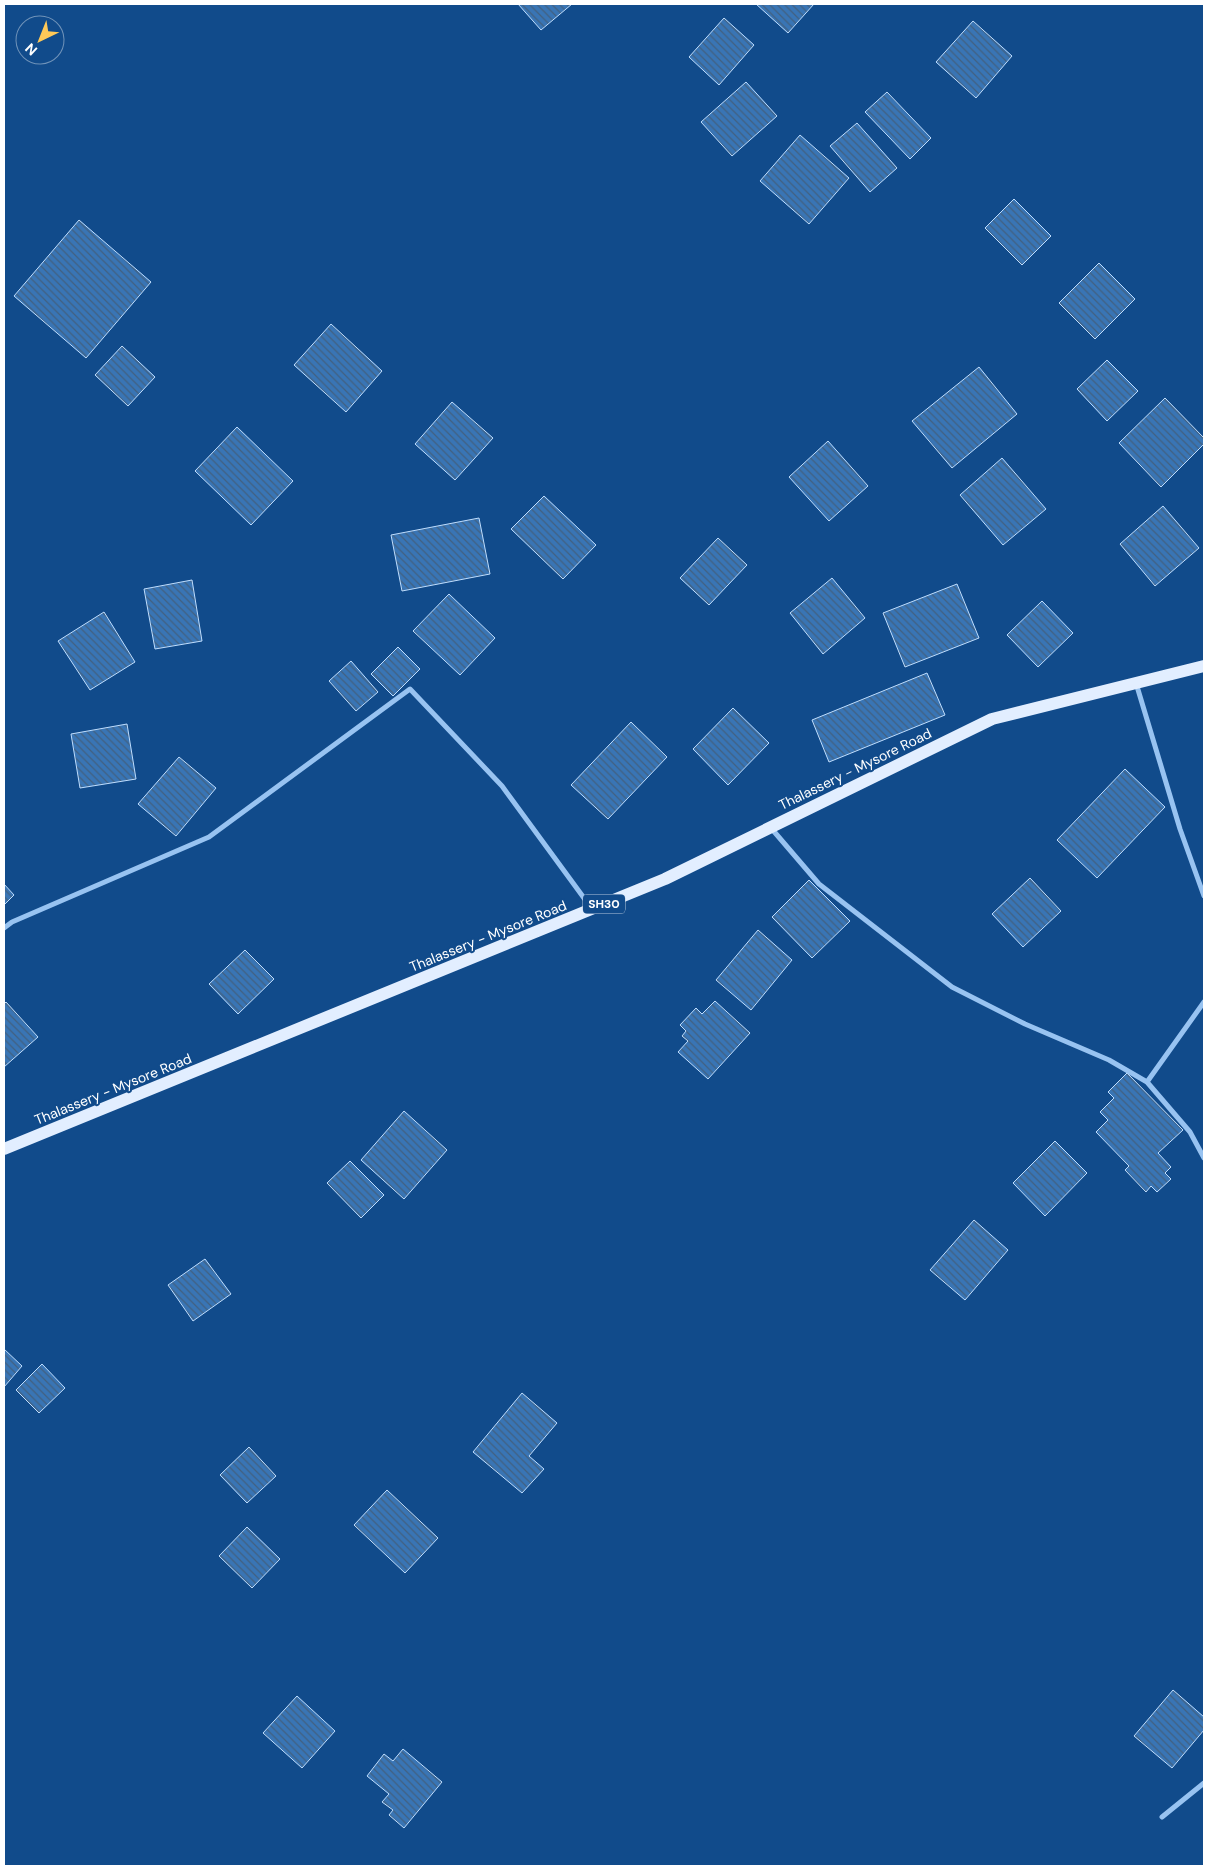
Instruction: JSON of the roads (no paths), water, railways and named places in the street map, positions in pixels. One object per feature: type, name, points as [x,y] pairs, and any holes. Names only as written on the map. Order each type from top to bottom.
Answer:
[{"type":"main road","name":"Thalassery - Mysore Road","points":[[4,1149],[665,879],[992,719],[1204,666]]},
{"type":"street","points":[[1136,683],[1180,828],[1204,896]]},
{"type":"street","points":[[4,928],[12,922],[209,837],[410,690],[502,786],[593,909]]},
{"type":"street","points":[[771,828],[819,884],[952,986],[1025,1024],[1109,1060],[1147,1082],[1190,1132],[1204,1158]]},
{"type":"street","points":[[1147,1082],[1204,1002]]},
{"type":"street","points":[[1162,1817],[1204,1783]]}]
